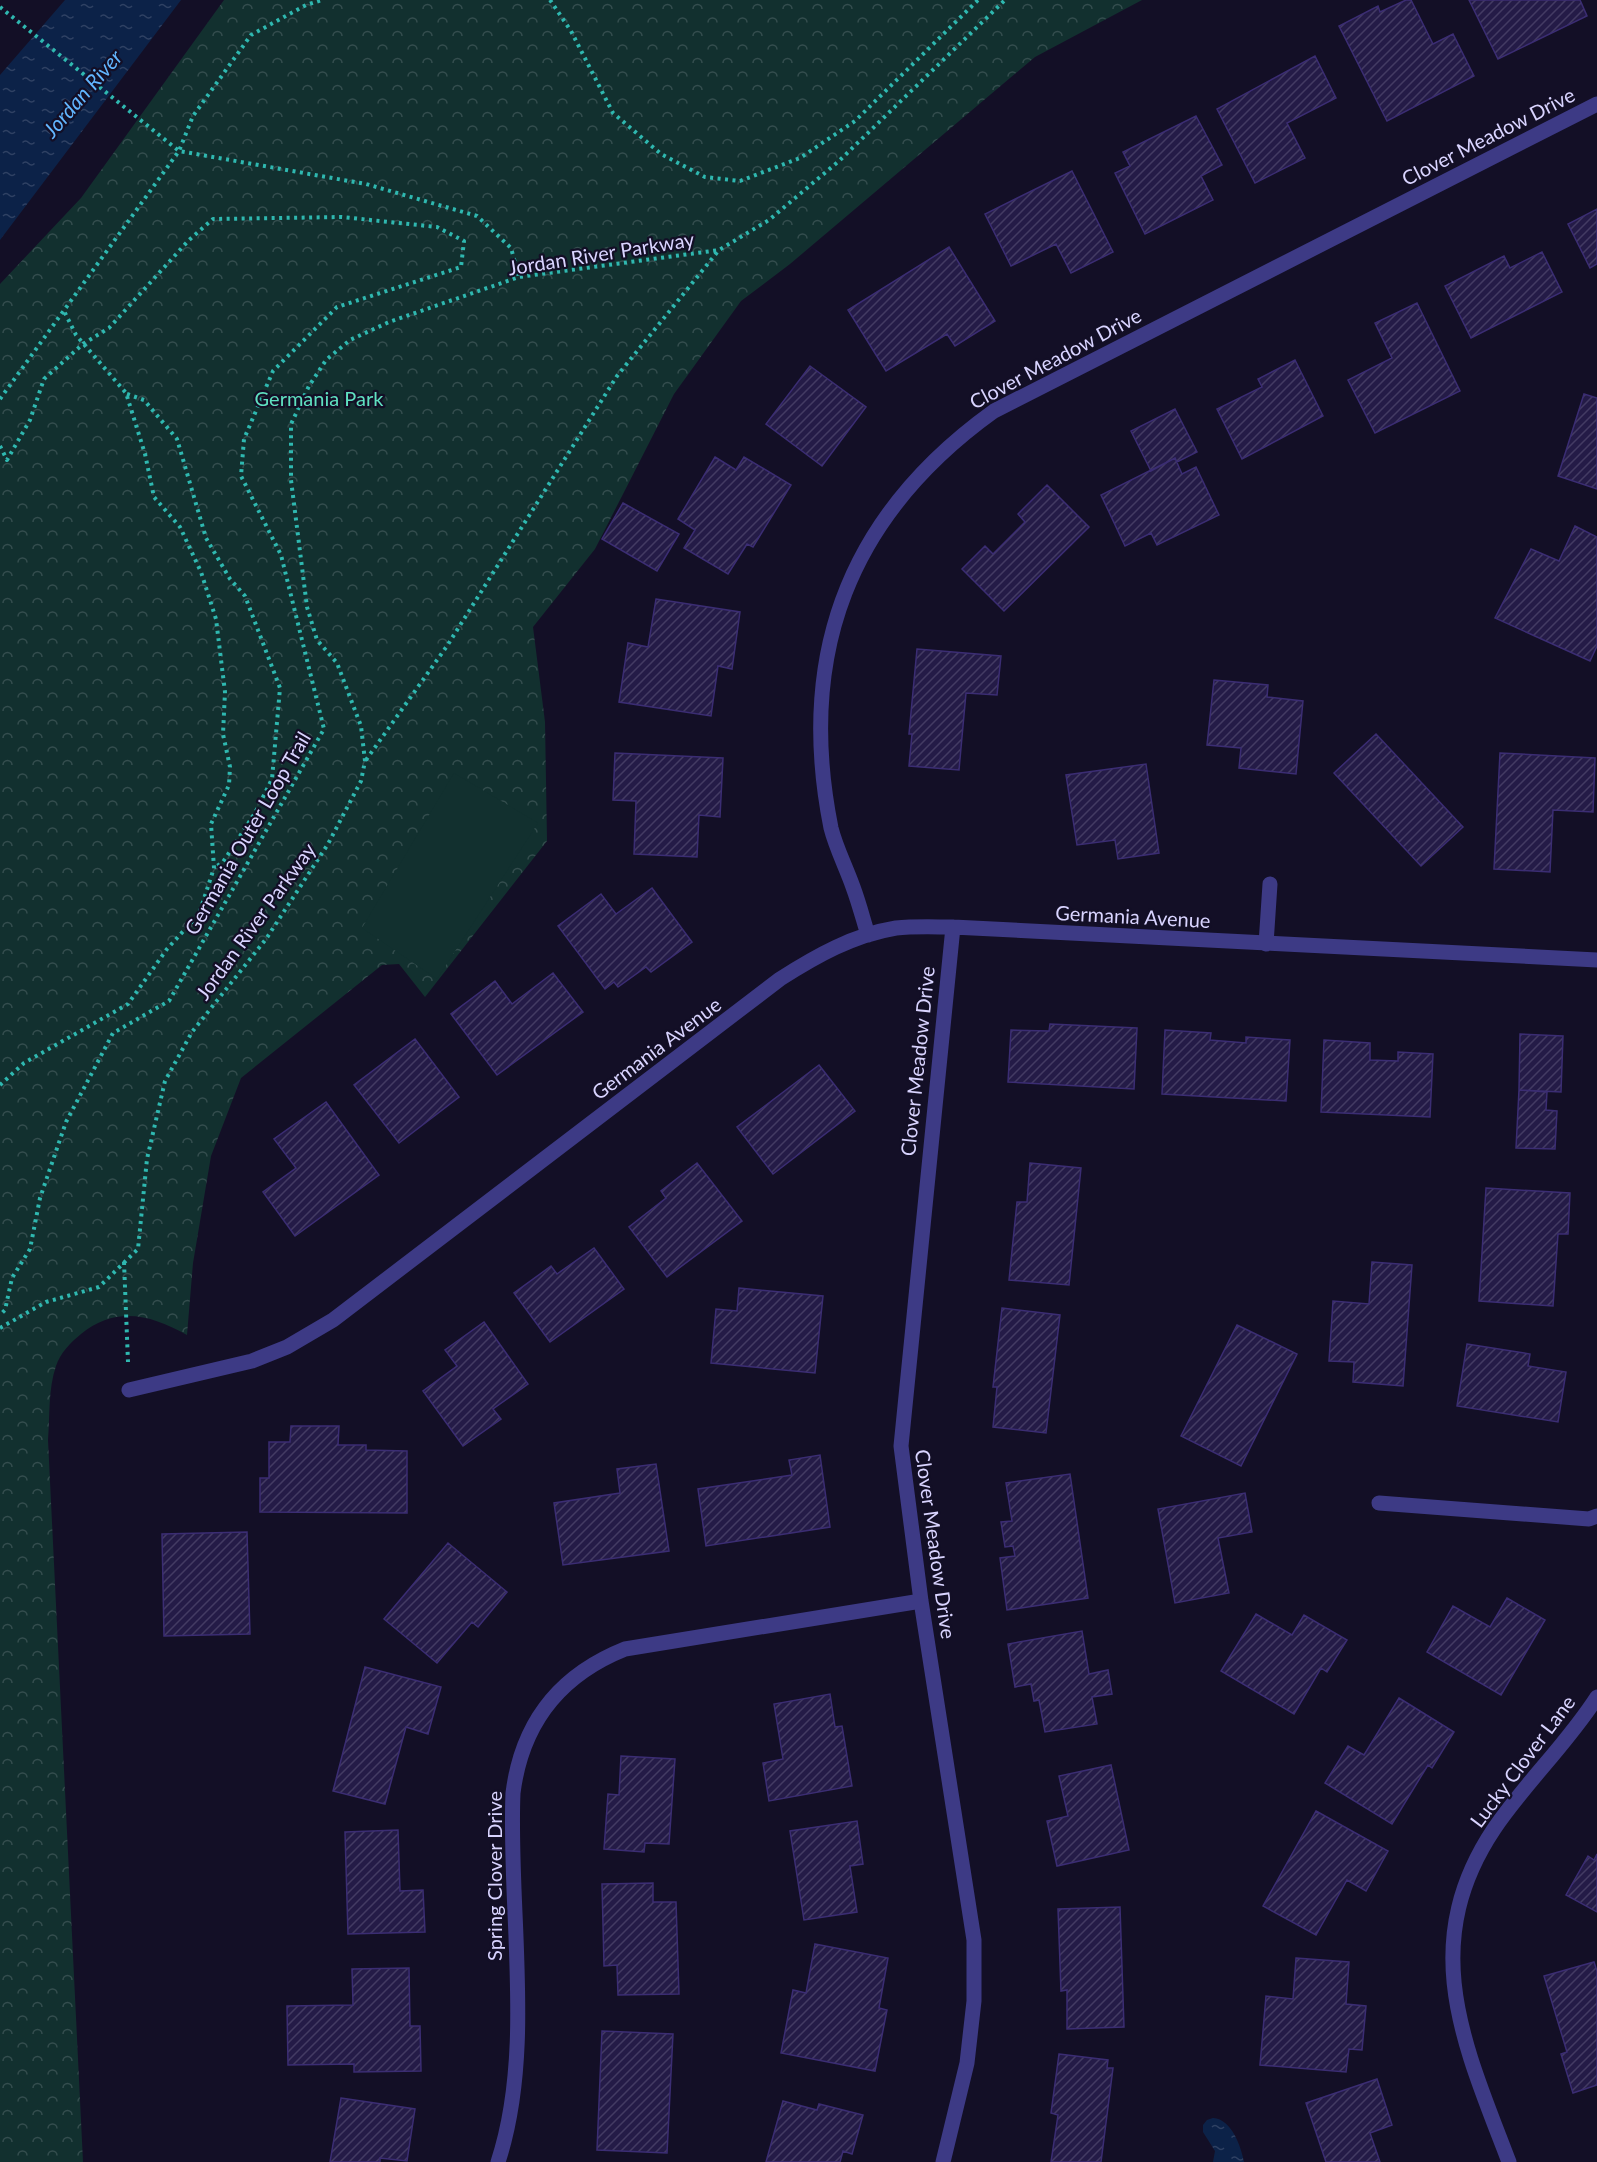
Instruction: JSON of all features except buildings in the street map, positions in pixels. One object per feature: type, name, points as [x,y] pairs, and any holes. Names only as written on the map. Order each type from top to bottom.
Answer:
[{"type":"street","name":"Clover Meadow Drive","points":[[868,935],[832,831],[828,811],[820,737],[823,675],[836,618],[858,561],[889,510],[911,484],[962,433],[994,411],[1597,104]]},
{"type":"street","points":[[1266,944],[1270,884]]},
{"type":"street","name":"Clover Meadow Drive","points":[[943,2162],[967,2062],[974,2001],[974,1950],[971,1912],[903,1475],[902,1429],[953,927]]},
{"type":"street","name":"Germania Avenue","points":[[129,1390],[252,1361],[311,1334],[351,1306],[780,979],[836,947],[868,935],[898,928],[953,927],[1597,960]]},
{"type":"street","points":[[1379,1503],[1589,1519],[1597,1516]]},
{"type":"street","name":"Spring Clover Drive","points":[[498,2162],[511,2101],[516,2044],[513,1793],[520,1755],[543,1710],[585,1668],[625,1649],[921,1601]]},
{"type":"street","name":"Lucky Clover Lane","points":[[1509,2162],[1466,2046],[1458,2016],[1452,1969],[1456,1921],[1470,1874],[1494,1830],[1597,1697]]},
{"type":"path","points":[[0,399],[179,151],[193,116],[251,35],[306,5],[322,0]]},
{"type":"path","points":[[550,0],[571,31],[613,113],[661,154],[705,177],[740,181],[800,158],[855,121],[978,0]]},
{"type":"path","name":"Jordan River Parkway","points":[[0,1328],[46,1302],[99,1287],[138,1249],[147,1159],[165,1082],[192,1032],[266,939],[328,844],[361,781],[365,760],[357,715],[337,663],[317,640],[307,607],[291,480],[291,424],[309,386],[326,360],[350,340],[389,322],[519,277],[719,250],[769,220],[838,162],[1005,0]]},
{"type":"path","points":[[0,7],[179,151],[366,184],[477,216],[511,248],[519,277]]},
{"type":"path","name":"Germania Outer Loop Trail","points":[[0,446],[7,460],[30,420],[44,379],[83,344],[109,328],[189,240],[213,219],[342,217],[437,227],[464,241],[461,267],[337,307],[273,371],[252,419],[244,439],[241,476],[281,555],[324,729],[169,1001],[113,1034],[66,1122],[40,1198],[30,1249],[12,1278],[5,1310],[0,1314]]},
{"type":"path","points":[[365,760],[447,646],[616,376],[719,250]]},
{"type":"path","points":[[0,1084],[24,1063],[128,1004],[166,949],[199,914],[214,868],[211,824],[229,785],[230,767],[223,734],[225,692],[216,619],[201,572],[180,527],[154,497],[146,454],[126,393],[83,344],[63,309]]},
{"type":"path","points":[[126,393],[144,400],[177,439],[206,538],[230,579],[245,596],[280,688],[272,779],[255,813],[223,862],[214,868]]},
{"type":"path","points":[[124,1262],[129,1390]]},
{"type":"green space","name":"Germania Park","points":[[224,0],[1142,0],[1035,57],[790,264],[741,301],[674,394],[595,549],[533,627],[545,722],[547,841],[425,997],[399,964],[382,965],[241,1078],[211,1156],[193,1263],[187,1335],[161,1322],[134,1316],[121,1316],[94,1325],[73,1341],[60,1357],[52,1384],[48,1440],[83,2162],[0,2162],[0,284],[81,198]]},
{"type":"green space","points":[[454,773],[538,823],[437,979],[362,928]]},
{"type":"water","name":"Jordan River","points":[[65,0],[181,0],[0,240],[0,75]]},
{"type":"water","points":[[1213,2118],[1220,2120],[1230,2128],[1241,2149],[1244,2162],[1213,2162],[1215,2151],[1203,2132],[1203,2125],[1207,2120]]}]
